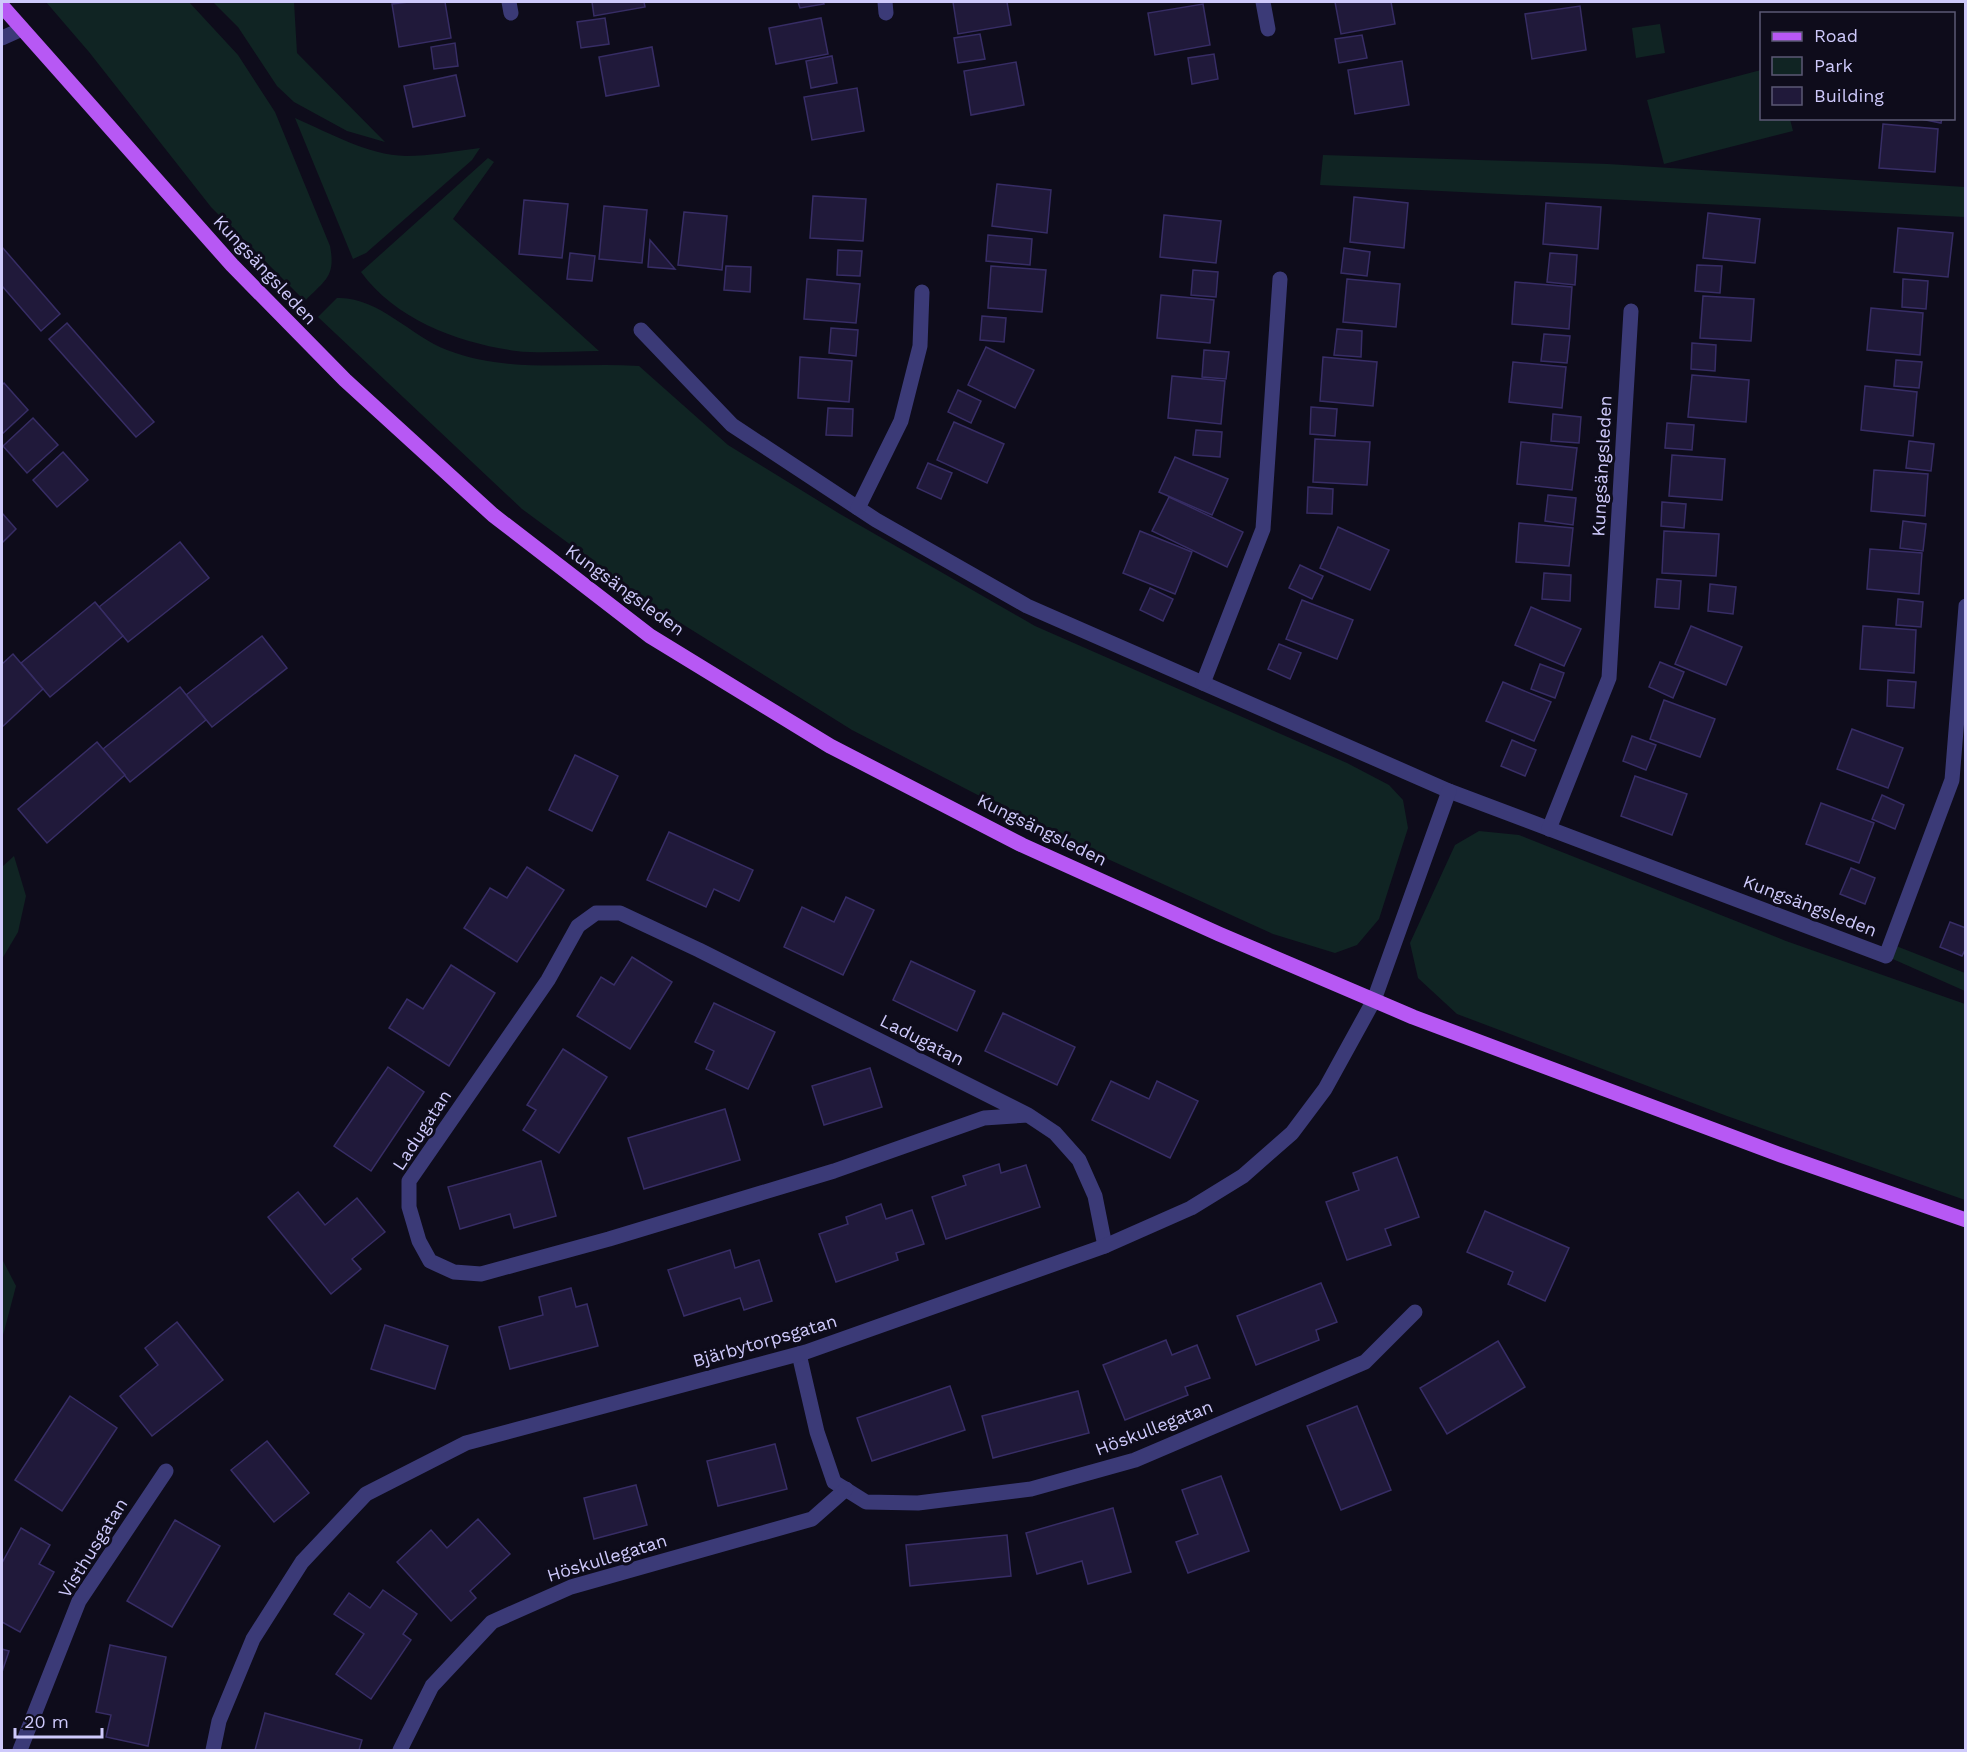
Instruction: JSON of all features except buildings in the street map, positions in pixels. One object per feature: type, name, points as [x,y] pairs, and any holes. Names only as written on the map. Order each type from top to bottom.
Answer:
[{"type":"main road","name":"Kungsängsleden","points":[[2,6],[232,265],[345,380],[493,515],[650,636],[830,746],[1022,845],[1219,934],[1413,1017],[1767,1150],[1965,1220]]},
{"type":"street","points":[[1263,2],[1268,29]]},
{"type":"street","points":[[2,38],[22,29]]},
{"type":"street","points":[[1203,683],[1263,528],[1280,279]]},
{"type":"street","points":[[858,508],[901,422],[920,346],[922,292]]},
{"type":"street","name":"Kungsängsleden","points":[[1549,829],[1609,678],[1631,311]]},
{"type":"street","name":"Kungsängsleden","points":[[641,330],[732,425],[858,508],[1027,606],[1449,790],[1886,956],[1952,780],[1965,606]]},
{"type":"street","points":[[1374,1000],[1449,790]]},
{"type":"street","name":"Ladugatan","points":[[1028,1115],[984,1118],[834,1171],[609,1239],[481,1274],[454,1272],[430,1261],[419,1241],[409,1207],[409,1180],[548,980],[578,926],[596,913],[620,913],[1028,1115],[1055,1133],[1079,1160],[1095,1196],[1105,1246]]},
{"type":"street","name":"Bjärbytorpsgatan","points":[[213,1750],[219,1721],[253,1639],[302,1562],[366,1494],[466,1443],[799,1354],[1105,1246],[1191,1208],[1243,1176],[1292,1133],[1325,1089],[1374,1000]]},
{"type":"street","name":"Höskullegatan","points":[[799,1354],[817,1432],[834,1482],[866,1502],[918,1503],[1031,1489],[1135,1460],[1365,1362],[1415,1312]]},
{"type":"street","name":"Visthusgatan","points":[[20,1750],[79,1600],[166,1471]]},
{"type":"street","name":"Höskullegatan","points":[[400,1750],[432,1686],[492,1622],[571,1587],[812,1519],[846,1489]]},
{"type":"green space","points":[[46,2],[189,2],[238,55],[275,112],[330,246],[330,271],[323,283],[305,301],[211,207],[89,52]]},
{"type":"green space","points":[[213,2],[294,2],[297,53],[385,142],[347,131],[294,102],[277,86],[238,27]]},
{"type":"green space","points":[[1660,24],[1665,53],[1636,58],[1632,28]]},
{"type":"green space","points":[[1760,70],[1760,120],[1790,120],[1793,131],[1664,164],[1647,100]]},
{"type":"green space","points":[[295,118],[349,142],[391,155],[424,155],[480,148],[472,160],[366,253],[353,259]]},
{"type":"green space","points":[[1323,155],[1608,164],[1965,187],[1965,217],[1320,185]]},
{"type":"green space","points":[[488,158],[494,162],[453,219],[599,351],[516,351],[451,335],[410,316],[375,289],[361,272]]},
{"type":"green space","points":[[337,298],[366,303],[434,344],[470,357],[518,365],[639,366],[728,445],[840,514],[1035,626],[1347,763],[1389,785],[1403,800],[1408,828],[1379,919],[1357,945],[1335,953],[1273,934],[1057,836],[852,730],[655,607],[522,509],[318,317]]},
{"type":"green space","points":[[1479,831],[1519,835],[1786,941],[1965,1004],[1965,1200],[1727,1116],[1457,1014],[1418,978],[1410,943],[1455,845]]},
{"type":"green space","points":[[14,856],[26,896],[18,932],[2,959],[2,867]]},
{"type":"green space","points":[[1891,944],[1965,973],[1965,991],[1886,956]]},
{"type":"green space","points":[[2,1259],[16,1286],[2,1339]]}]
